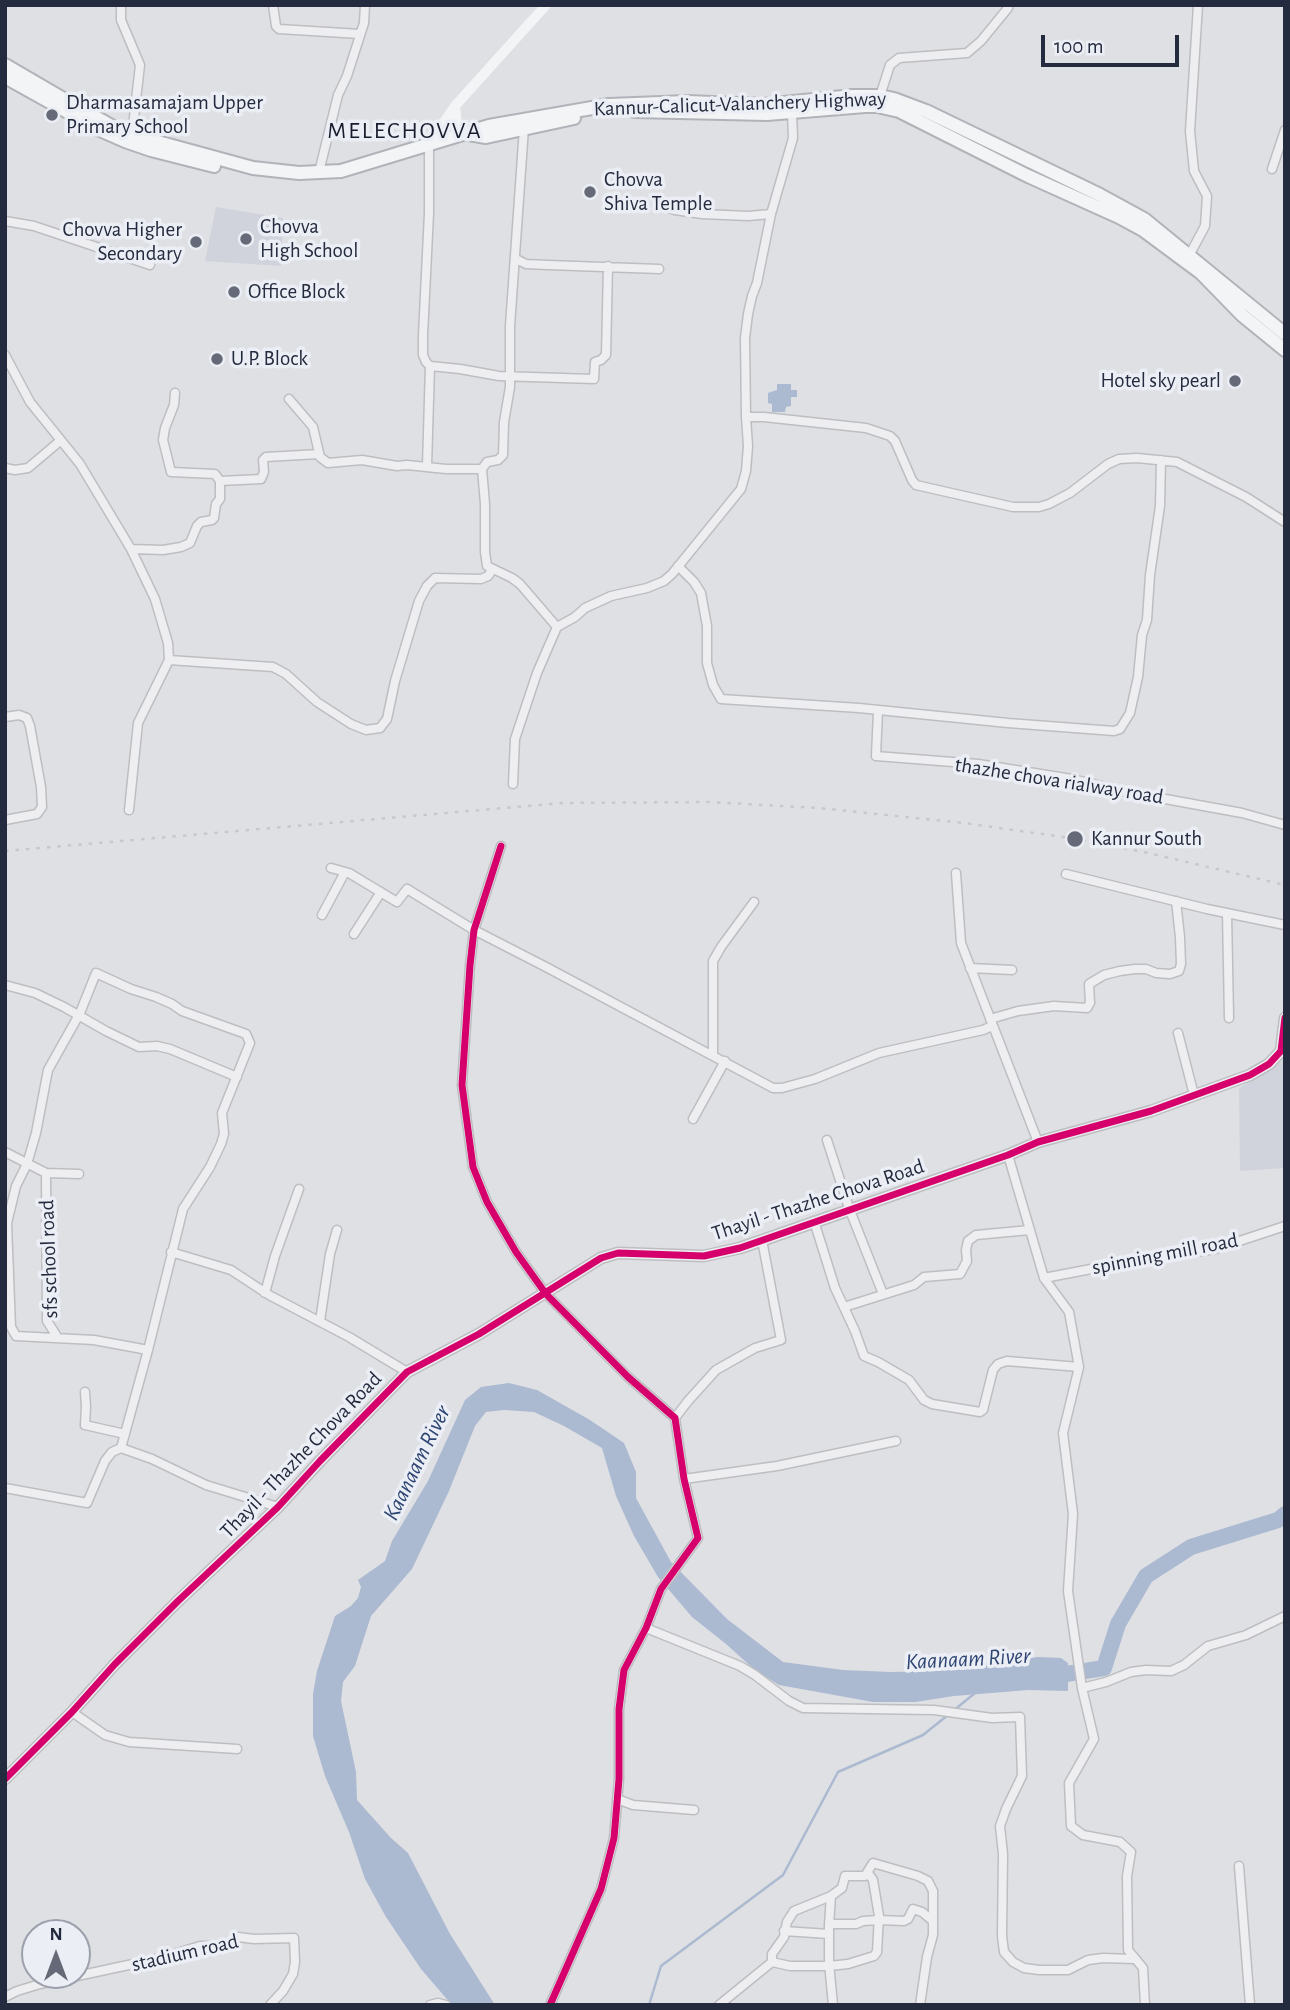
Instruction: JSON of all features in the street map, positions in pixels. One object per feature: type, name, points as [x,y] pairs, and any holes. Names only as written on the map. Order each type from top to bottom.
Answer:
[{"type":"highway","name":"Kannur-Calicut-Valanchery Highway","points":[[5,65],[132,135],[253,168],[299,173],[341,171],[489,126],[525,123],[610,105],[687,102],[791,108],[877,106],[899,111],[1028,176],[1119,216],[1149,234],[1200,274],[1242,315],[1285,350]]},
{"type":"highway","name":"Kannur-Calicut-Valanchery Highway","points":[[5,77],[125,141],[229,170],[253,168]]},
{"type":"highway","name":"Kannur-Calicut-Valanchery Highway","points":[[791,108],[853,96],[880,96],[926,111],[1144,219],[1285,334]]},
{"type":"main road","points":[[429,144],[455,106],[546,5]]},
{"type":"main road","points":[[455,106],[457,126],[465,134]]},
{"type":"street","points":[[121,5],[121,20],[140,65],[132,135]]},
{"type":"street","points":[[273,5],[276,26],[279,29],[359,34]]},
{"type":"street","points":[[319,172],[338,95],[364,23],[365,5]]},
{"type":"street","points":[[880,96],[886,72],[899,58],[967,53],[989,33],[1009,5]]},
{"type":"street","points":[[1190,254],[1205,226],[1207,196],[1194,171],[1191,131],[1198,5]]},
{"type":"street","points":[[513,784],[513,761],[518,730],[537,673],[557,627],[585,608],[611,596],[647,588],[664,581],[673,574],[741,489],[748,446],[745,338],[771,214],[793,138],[791,108]]},
{"type":"street","points":[[525,123],[510,326],[510,387],[504,422],[503,456],[487,462],[482,469],[485,560],[492,570],[520,584],[557,627]]},
{"type":"street","points":[[1272,169],[1285,130]]},
{"type":"street","points":[[429,144],[423,355],[430,366],[509,376],[594,379],[595,362],[606,355],[608,266]]},
{"type":"street","points":[[663,206],[702,214],[771,214]]},
{"type":"street","points":[[5,221],[34,226],[150,265]]},
{"type":"street","points":[[516,259],[526,264],[659,269]]},
{"type":"street","points":[[5,355],[30,402],[80,464],[131,549],[155,599],[167,643],[169,660],[138,723],[129,810]]},
{"type":"street","points":[[427,466],[430,366]]},
{"type":"street","points":[[131,549],[163,550],[190,543],[201,522],[214,518],[216,504],[220,499],[220,481],[215,474],[171,472],[163,440],[175,393]]},
{"type":"street","points":[[289,399],[313,427],[320,457],[328,463],[362,460],[397,466],[482,469]]},
{"type":"street","points":[[746,417],[866,428],[890,436],[916,485],[1013,507],[1039,507],[1049,504],[1070,493],[1108,464],[1119,459],[1177,462],[1246,497],[1285,522]]},
{"type":"street","points":[[5,468],[28,468],[60,441]]},
{"type":"street","points":[[220,481],[261,479],[264,477],[263,460],[266,457],[319,454]]},
{"type":"street","points":[[678,566],[701,593],[707,626],[707,663],[713,685],[721,699],[1114,731],[1120,729],[1130,713],[1138,677],[1160,506],[1161,460]]},
{"type":"street","points":[[169,660],[273,667],[286,674],[317,702],[351,724],[366,730],[380,728],[387,719],[395,681],[419,600],[426,586],[435,578],[481,579],[488,576],[492,570]]},
{"type":"street","name":"thazhe chova rialway road","points":[[878,711],[876,756],[978,764],[1072,779],[1242,813],[1285,825]]},
{"type":"street","points":[[5,717],[19,715],[27,718],[41,787],[42,807],[37,814],[5,820]]},
{"type":"street","points":[[501,846],[474,930],[462,1085],[472,1167],[487,1202],[516,1252],[546,1294],[628,1377],[675,1418],[684,1479],[698,1538],[661,1589],[646,1628],[624,1670],[614,1838],[601,1889],[550,2005]]},
{"type":"street","points":[[331,868],[345,872],[397,902],[407,889],[474,930],[773,1088],[815,1079],[878,1052],[983,1030],[991,1022],[1018,1011],[1054,1006],[1087,1008],[1090,1003],[1089,984],[1104,975],[1146,969],[1156,974],[1179,971],[1180,937],[1176,901]]},
{"type":"street","points":[[322,915],[345,872]]},
{"type":"street","points":[[956,873],[961,943],[1038,1142]]},
{"type":"street","points":[[1066,874],[1285,925]]},
{"type":"street","points":[[354,934],[381,892]]},
{"type":"street","points":[[713,1055],[713,961],[720,947],[754,902]]},
{"type":"street","points":[[1227,913],[1229,1018]]},
{"type":"street","points":[[970,968],[1012,970]]},
{"type":"street","points":[[58,1338],[16,1336],[11,1327],[7,1223],[16,1186],[27,1164],[36,1133],[48,1070],[79,1016],[96,973],[172,1004],[182,1011],[246,1034],[250,1043],[222,1113],[224,1134],[221,1144],[210,1167],[183,1209],[121,1448]]},
{"type":"street","points":[[5,985],[34,993],[65,1007],[139,1046],[170,1049],[237,1077]]},
{"type":"street","name":"Thayil - Thazhe Chova Road","points":[[5,1779],[124,1655],[278,1507],[407,1372],[479,1334],[601,1258],[618,1253],[704,1256],[740,1248],[1008,1155],[1038,1142],[1151,1111],[1250,1076],[1269,1064],[1281,1051],[1285,1017]]},
{"type":"street","points":[[1178,1033],[1194,1095]]},
{"type":"street","points":[[693,1119],[725,1061]]},
{"type":"street","points":[[827,1140],[849,1208],[883,1294]]},
{"type":"street","points":[[5,1152],[46,1173],[79,1174]]},
{"type":"street","points":[[1008,1155],[1044,1278],[1069,1311],[1079,1367],[1063,1433],[1073,1514],[1068,1591],[1082,1688],[1094,1739],[1069,1783],[1071,1826],[1083,1835],[1120,1842],[1131,1852],[1127,1876],[1128,1951],[1143,1968],[1145,2005]]},
{"type":"street","name":"sfs school road","points":[[46,1173],[47,1321],[58,1338],[94,1340],[148,1350]]},
{"type":"street","points":[[265,1293],[299,1189]]},
{"type":"street","points":[[814,1221],[835,1288],[864,1356],[909,1380],[924,1400],[932,1404],[980,1412],[983,1410],[993,1370],[998,1364],[1007,1361],[1079,1367]]},
{"type":"street","points":[[1282,1227],[1285,1237]]},
{"type":"street","name":"spinning mill road","points":[[1044,1278],[1216,1249],[1282,1227]]},
{"type":"street","points":[[320,1321],[330,1254],[337,1230]]},
{"type":"street","points":[[844,1307],[914,1285],[924,1277],[960,1274],[967,1261],[968,1241],[976,1235],[1030,1230]]},
{"type":"street","points":[[675,1418],[716,1370],[755,1348],[781,1340],[762,1240]]},
{"type":"street","points":[[172,1252],[231,1270],[265,1293],[320,1321],[407,1372]]},
{"type":"street","points":[[85,1392],[85,1425],[125,1434]]},
{"type":"street","points":[[684,1479],[777,1466],[896,1441]]},
{"type":"street","points":[[5,1488],[87,1503],[105,1461],[112,1452],[121,1448],[206,1485],[278,1507]]},
{"type":"street","points":[[1082,1688],[1131,1672],[1171,1671],[1184,1665],[1208,1646],[1246,1635],[1285,1615]]},
{"type":"street","points":[[646,1628],[740,1666],[803,1708],[944,1711],[992,1718],[1020,1717],[1023,1776],[1000,1826],[1003,1854],[1004,1952],[1013,1962],[1024,1968],[1039,1970],[1068,1970],[1088,1960],[1103,1958],[1135,1959]]},
{"type":"street","points":[[72,1712],[105,1735],[129,1742],[237,1749]]},
{"type":"street","points":[[617,1799],[633,1805],[694,1810]]},
{"type":"street","points":[[772,1962],[772,1954],[784,1937],[787,1922],[794,1911],[831,1896],[842,1888],[845,1876],[865,1875],[873,1863],[896,1868],[928,1881],[933,1891],[933,1935],[920,2005]]},
{"type":"street","points":[[1239,1866],[1250,2005]]},
{"type":"street","points":[[772,1962],[790,1966],[829,1966],[848,1964],[874,1956],[877,1952],[879,1920],[873,1880],[868,1873]]},
{"type":"street","points":[[831,1896],[829,1966],[832,2005]]},
{"type":"street","points":[[829,1924],[904,1921],[913,1909],[933,1921]]},
{"type":"street","points":[[784,1931],[830,1934]]},
{"type":"street","name":"stadium road","points":[[5,1997],[40,1984],[148,1961],[200,1946],[228,1946],[238,1937],[293,1938],[293,1974],[270,2005]]},
{"type":"street","points":[[722,2003],[772,1962]]},
{"type":"street","points":[[430,2005],[446,2005]]},
{"type":"shaded area","name":"Chovva High School","points":[[216,207],[283,218],[281,266],[205,261]]},
{"type":"shaded area","points":[[1285,1058],[1285,1168],[1240,1171],[1239,1088]]},
{"type":"water","points":[[777,384],[791,384],[791,390],[797,390],[797,397],[791,397],[791,406],[786,407],[785,412],[772,412],[772,404],[768,403],[768,393],[777,390]]},
{"type":"water","points":[[509,1383],[537,1390],[624,1443],[636,1472],[636,1498],[671,1562],[727,1619],[783,1662],[843,1670],[891,1672],[936,1671],[1038,1657],[1061,1658],[1068,1663],[1068,1691],[1028,1690],[915,1702],[873,1702],[779,1685],[755,1670],[692,1617],[658,1577],[634,1536],[616,1496],[602,1448],[534,1412],[486,1412],[475,1426],[449,1491],[412,1569],[371,1616],[355,1666],[343,1682],[341,1701],[356,1772],[357,1800],[408,1853],[450,1934],[495,2005],[452,2005],[421,1969],[386,1917],[365,1879],[325,1776],[313,1736],[313,1694],[317,1671],[335,1616],[358,1598],[361,1587],[358,1580],[385,1561],[392,1541],[428,1481],[465,1400],[481,1387]]},
{"type":"waterway","name":"Kaanaam River","points":[[1047,1677],[1104,1668],[1118,1624],[1146,1576],[1191,1547],[1278,1520],[1285,1514]]},
{"type":"waterway","points":[[953,1711],[975,1693]]},
{"type":"waterway","points":[[649,2005],[661,1966],[783,1875],[838,1772],[923,1735],[948,1715]]},
{"type":"railway","points":[[5,851],[562,803],[708,802],[819,808],[964,823],[1070,838],[1144,852],[1285,885]]},
{"type":"cycle path","points":[[501,846],[474,930],[470,965],[462,1085],[473,1167],[487,1202],[516,1252],[546,1294],[628,1377],[675,1418],[684,1479],[698,1538],[661,1589],[646,1628],[624,1670],[619,1709],[619,1779],[614,1838],[601,1889],[550,2005]]},
{"type":"cycle path","points":[[5,1779],[178,1601],[278,1507],[407,1372],[479,1334],[601,1258],[618,1253],[704,1256],[740,1248],[1008,1155],[1038,1142],[1151,1111],[1250,1075],[1269,1064],[1281,1051],[1285,1018]]},
{"type":"place","name":"Dharmasamajam Upper Primary School","points":[[52,115]]},
{"type":"place","name":"Chovva Shiva Temple","points":[[590,192]]},
{"type":"place","name":"Chovva High School","points":[[246,239]]},
{"type":"place","name":"Chovva Higher Secondary","points":[[196,242]]},
{"type":"place","name":"Office Block","points":[[234,292]]},
{"type":"place","name":"U.P. Block","points":[[217,359]]},
{"type":"place","name":"Hotel sky pearl","points":[[1235,381]]},
{"type":"place","name":"Kannur South","points":[[1075,839]]},
{"type":"district","name":"MELECHOVVA","points":[[405,131]]}]
